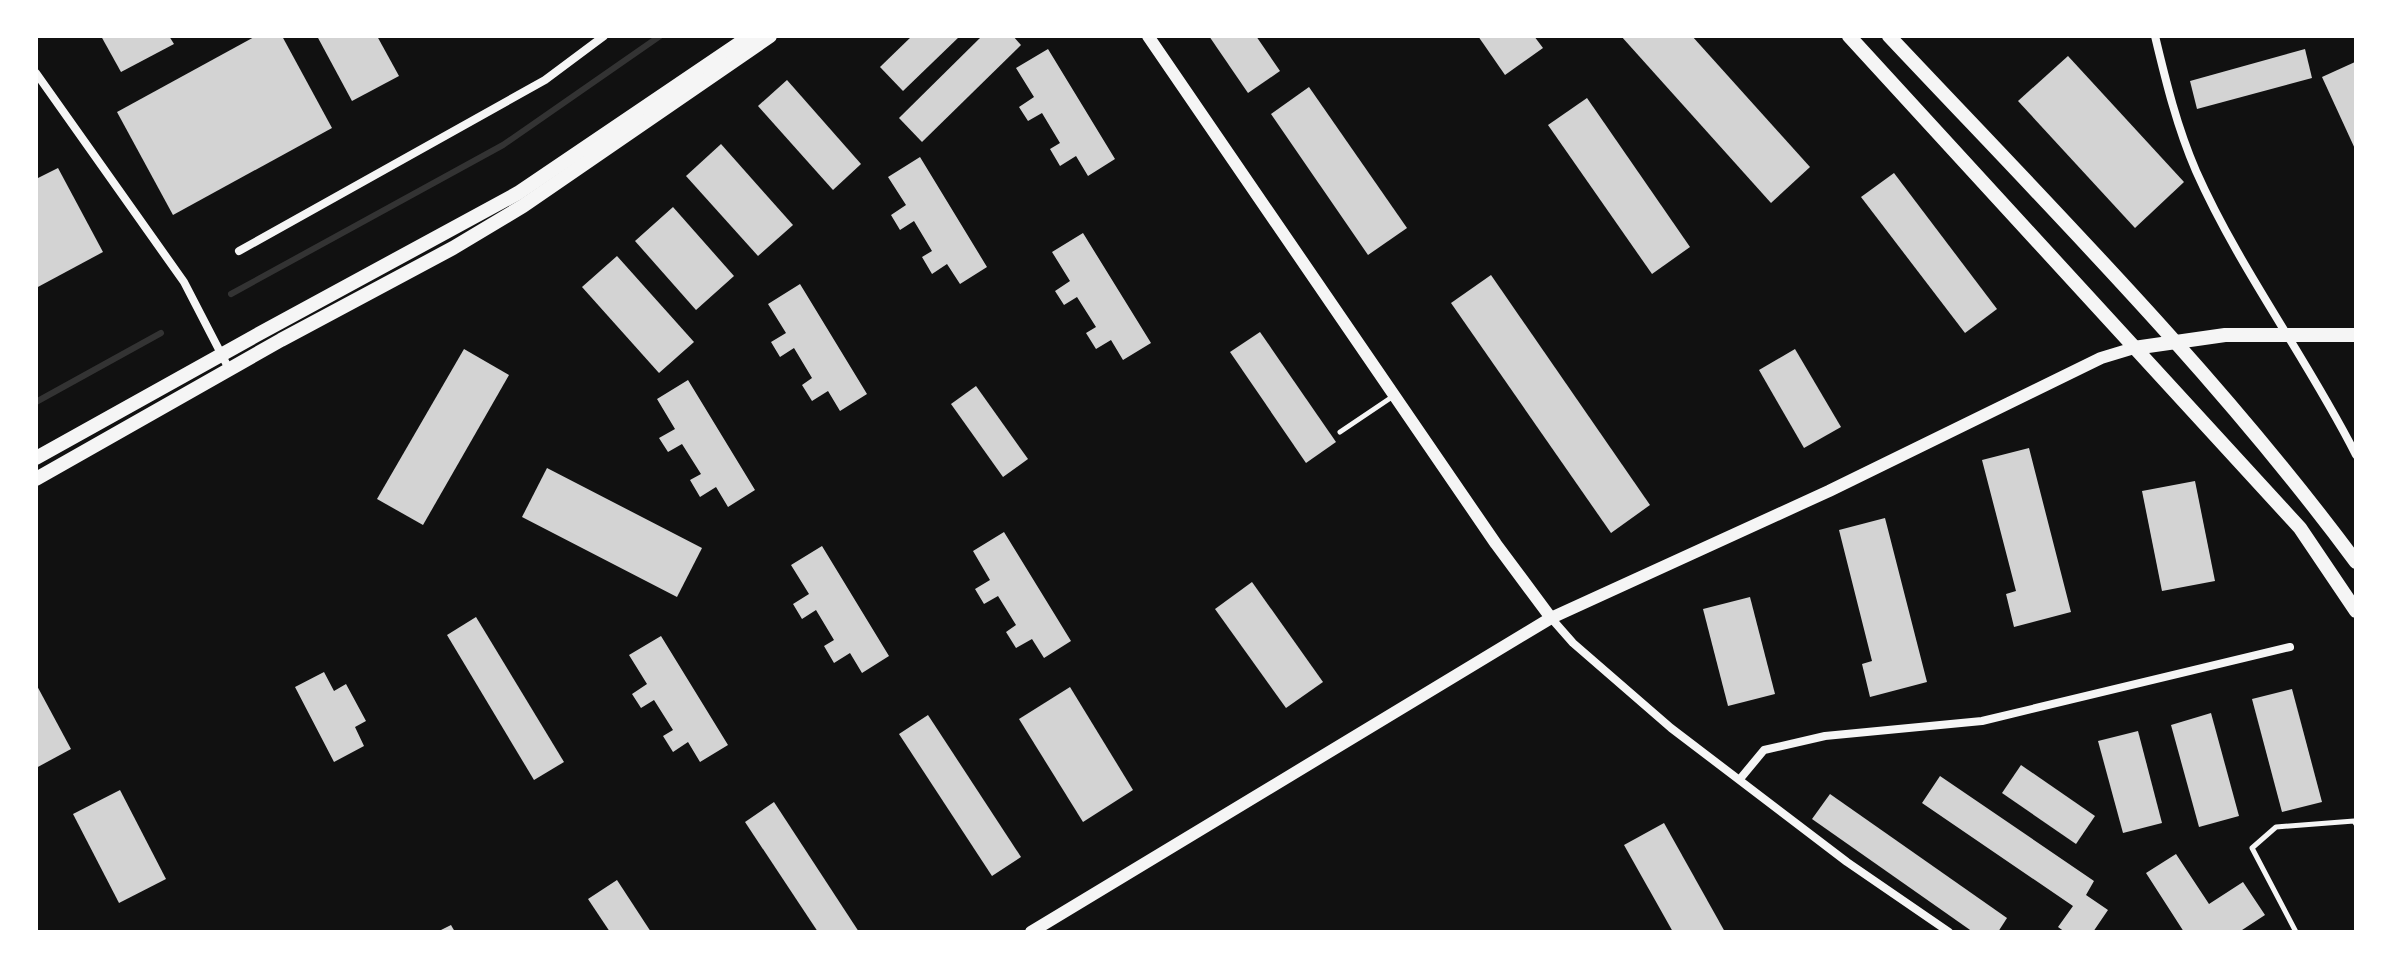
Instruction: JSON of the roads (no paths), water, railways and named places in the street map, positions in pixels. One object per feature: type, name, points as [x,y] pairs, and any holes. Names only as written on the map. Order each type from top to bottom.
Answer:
[{"type":"main road","points":[[36,458],[518,193],[750,36]]},
{"type":"main road","points":[[1849,36],[2300,528],[2356,611]]},
{"type":"main road","points":[[1889,36],[2176,342],[2356,562]]},
{"type":"main road","points":[[36,479],[229,369],[453,248],[523,206],[767,37]]},
{"type":"main road","points":[[2134,348],[2225,335],[2356,335]]},
{"type":"street","points":[[239,251],[545,80],[604,36]]},
{"type":"street","points":[[1148,36],[1496,544],[1573,643],[1671,728],[1847,862],[1949,932]]},
{"type":"street","points":[[2155,36],[2173,109],[2197,172],[2251,275],[2333,410],[2356,455]]},
{"type":"street","points":[[36,73],[184,282],[229,369]]},
{"type":"street","points":[[1031,932],[1551,618],[1829,491],[2101,358],[2134,348]]},
{"type":"street","points":[[1740,779],[1764,750],[1825,736],[1982,721],[2290,647]]},
{"type":"lane","points":[[1340,432],[1396,394]]},
{"type":"lane","points":[[2296,932],[2252,848],[2276,827],[2354,821],[2356,824]]},
{"type":"waterway","points":[[231,294],[503,145],[660,36]]},
{"type":"waterway","points":[[36,402],[161,333]]}]
